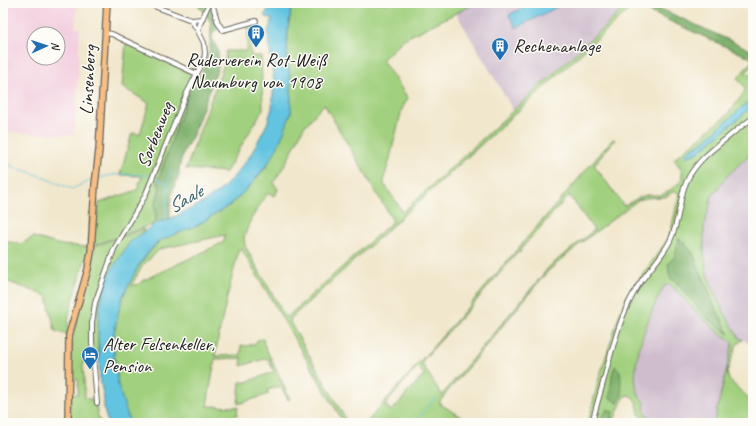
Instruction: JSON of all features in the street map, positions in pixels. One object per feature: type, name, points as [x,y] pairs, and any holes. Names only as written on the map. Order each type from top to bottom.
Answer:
[{"type":"main road","name":"Linsenberg","points":[[68,423],[69,336],[90,260],[98,159],[107,3]]},
{"type":"street","points":[[146,3],[191,20],[202,19]]},
{"type":"street","points":[[198,31],[208,3]]},
{"type":"street","points":[[212,3],[218,23],[223,30],[256,20]]},
{"type":"street","name":"Sorbenweg","points":[[97,403],[92,342],[93,313],[97,296],[116,245],[145,196],[184,98],[203,63],[206,53],[204,43],[191,20]]},
{"type":"street","points":[[105,34],[112,34],[197,74]]},
{"type":"street","points":[[592,423],[616,336],[628,305],[636,290],[666,249],[672,238],[688,178],[695,167],[711,150],[753,118]]},
{"type":"street","points":[[208,422],[224,421],[230,423]]},
{"type":"shaded area","points":[[3,3],[77,3],[75,28],[80,29],[74,135],[3,132]]},
{"type":"shaded area","points":[[476,3],[630,3],[513,110],[456,13]]},
{"type":"shaded area","points":[[753,151],[753,352],[748,343],[739,338],[719,303],[707,274],[704,252],[704,226],[712,196],[726,177]]},
{"type":"shaded area","points":[[670,284],[702,318],[719,333],[732,341],[714,423],[652,423],[644,410],[645,403],[639,395],[635,382],[636,365],[641,342],[656,300],[664,286]]},
{"type":"green space","points":[[197,3],[211,5],[218,29],[213,32],[212,40],[215,43],[217,50],[218,67],[192,137],[181,160],[179,175],[172,192],[170,219],[156,223],[155,206],[160,187],[157,183],[187,97],[203,71],[210,50],[211,23],[205,12]]},
{"type":"green space","points":[[292,3],[476,3],[404,39],[382,60],[408,98],[402,109],[384,178],[384,184],[403,212],[630,3],[646,3],[641,8],[637,6],[632,7],[291,318],[290,322],[348,423],[344,423],[241,248],[239,249],[229,289],[215,356],[241,355],[241,345],[247,346],[256,343],[257,340],[263,339],[263,342],[290,399],[288,400],[281,386],[267,390],[269,394],[238,404],[240,382],[246,382],[274,372],[268,358],[241,366],[242,358],[215,359],[207,406],[238,407],[237,415],[224,420],[204,421],[199,423],[130,423],[117,382],[113,338],[119,308],[124,295],[129,283],[143,261],[160,241],[230,205],[249,187],[267,166],[291,83],[287,56],[288,29]],"holes":[[[324,104],[393,221],[287,317],[285,316],[245,246],[244,237],[251,219],[267,194],[275,196],[278,189],[274,182],[287,161],[304,127]],[[225,235],[224,242],[144,280],[139,284],[131,286],[143,265],[160,249]]]},
{"type":"green space","points":[[646,3],[753,51],[753,59],[641,8]]},
{"type":"green space","points":[[255,22],[259,29],[260,39],[250,40],[251,56],[261,56],[263,109],[226,172],[186,169],[225,61],[226,51],[247,51],[248,24]]},
{"type":"green space","points":[[126,43],[198,77],[187,97],[157,183],[160,187],[155,206],[156,223],[89,247],[90,213],[98,215],[99,203],[137,190],[142,176],[120,175],[132,133],[140,134],[149,103],[122,87]]},
{"type":"green space","points":[[751,58],[753,59],[753,63],[746,73],[753,76],[753,151],[726,177],[712,196],[704,226],[704,252],[707,274],[719,303],[739,338],[743,340],[737,344],[727,372],[729,380],[753,402],[753,423],[714,423],[732,341],[719,333],[702,318],[670,284],[664,286],[647,324],[638,356],[636,371],[636,384],[639,395],[645,403],[644,410],[652,423],[646,423],[639,414],[637,403],[632,396],[626,395],[613,423],[610,423],[613,412],[602,417],[601,423],[588,423],[599,378],[627,296],[666,242],[671,230],[679,195],[675,191],[665,197],[638,200],[581,243],[548,271],[440,401],[440,404],[468,421],[468,423],[429,423],[424,419],[421,423],[366,423],[613,139],[615,140],[594,165],[624,206],[646,195],[661,195],[666,193],[678,184],[682,178],[682,170],[674,159],[728,114],[744,93],[745,87],[737,79],[752,61]],"holes":[[[748,102],[748,110],[697,153],[688,151],[704,141]],[[569,195],[594,230],[550,266],[442,395],[422,364],[423,360],[517,253],[521,252],[520,250]],[[679,239],[692,251],[714,305],[729,333],[706,317],[675,281],[675,256]],[[417,367],[425,375],[422,376],[392,411],[385,405]]]},
{"type":"green space","points":[[144,229],[142,234],[130,242],[111,270],[105,284],[99,309],[98,360],[83,361],[85,398],[94,400],[100,423],[70,423],[70,394],[78,394],[78,379],[70,379],[72,339],[88,281],[95,246]]},
{"type":"green space","points":[[33,237],[61,245],[89,247],[69,314],[67,335],[55,331],[47,296],[6,281],[3,278],[3,241],[21,244]]},
{"type":"green space","points":[[679,238],[692,251],[714,305],[729,334],[706,317],[675,281],[670,279],[668,264],[675,256]]},
{"type":"green space","points":[[615,366],[620,371],[622,395],[618,403],[610,398],[612,375]]},
{"type":"green space","points":[[608,409],[613,412],[610,423],[601,423],[602,417]]},
{"type":"water","points":[[273,3],[292,3],[288,29],[287,56],[291,83],[291,113],[284,132],[267,165],[249,187],[230,205],[198,225],[159,241],[139,265],[123,296],[114,334],[114,354],[118,385],[130,423],[108,423],[104,410],[104,399],[100,379],[98,331],[99,309],[105,284],[111,270],[130,242],[156,223],[170,219],[204,202],[223,188],[250,156],[267,124],[272,108],[274,83],[268,32],[272,19],[264,16]]},
{"type":"water","points":[[532,3],[563,4],[516,28],[509,15]]},
{"type":"water","points":[[748,102],[750,103],[748,110],[739,118],[697,153],[686,157],[685,154],[688,151],[704,141]]},
{"type":"waterway","points":[[3,163],[6,162],[15,168],[30,172],[72,189],[94,179]]},
{"type":"waterway","name":"Saale","points":[[166,220],[168,184],[171,170]]},
{"type":"waterway","points":[[99,178],[112,175],[131,174],[150,176]]},
{"type":"waterway","points":[[157,179],[167,184]]},
{"type":"waterway","points":[[414,423],[435,398]]},
{"type":"place","name":"Ruderverein Rot-Weiß Naumburg von 1908","points":[[256,48]]},
{"type":"place","name":"Rechenanlage","points":[[500,61]]},
{"type":"place","name":"Alter Felsenkeller, Pension","points":[[90,370]]}]
